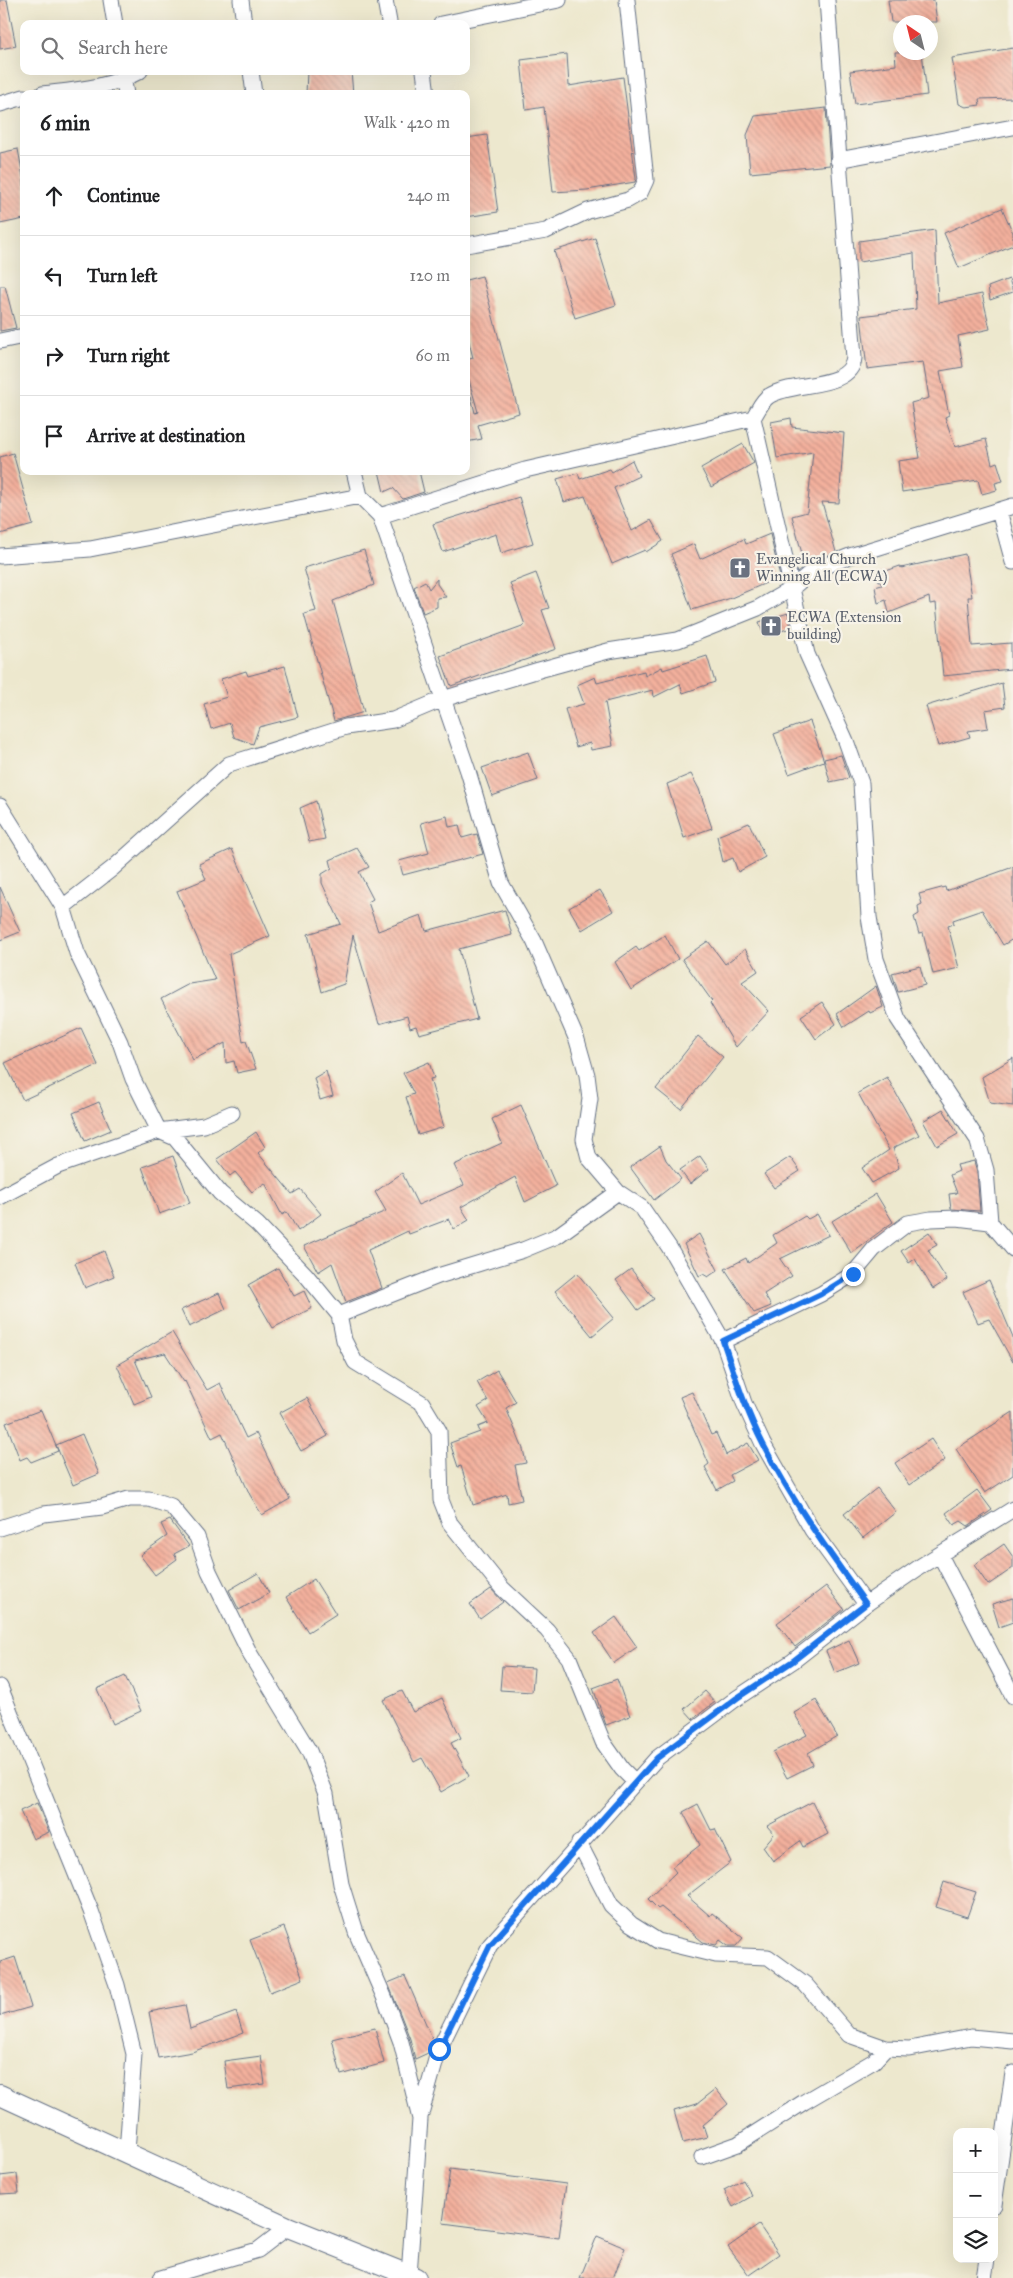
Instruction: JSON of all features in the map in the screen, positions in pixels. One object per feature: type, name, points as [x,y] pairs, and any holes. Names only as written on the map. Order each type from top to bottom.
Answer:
[{"type":"main road","points":[[0,2095],[288,2227],[413,2276]]},
{"type":"street","points":[[111,0],[114,20]]},
{"type":"street","points":[[241,0],[244,20]]},
{"type":"street","points":[[385,0],[388,20]]},
{"type":"street","points":[[461,20],[559,0]]},
{"type":"street","points":[[470,244],[546,231],[588,212],[628,200],[640,193],[646,180],[628,0]]},
{"type":"street","points":[[380,516],[525,470],[753,418],[767,397],[781,390],[840,378],[853,365],[827,0]]},
{"type":"street","points":[[252,75],[253,90]]},
{"type":"street","points":[[425,75],[426,90]]},
{"type":"street","points":[[73,90],[124,82]]},
{"type":"street","points":[[0,104],[20,98]]},
{"type":"street","points":[[838,160],[1013,127]]},
{"type":"street","points":[[0,341],[20,337]]},
{"type":"street","points":[[753,418],[807,654],[846,742],[861,783],[869,917],[876,959],[898,1019],[977,1139],[986,1170],[990,1222],[1013,1249]]},
{"type":"street","points":[[355,475],[360,496],[380,516],[468,771],[501,883],[534,941],[576,1040],[587,1075],[590,1099],[584,1139],[589,1158],[618,1192],[642,1208],[669,1247],[723,1341],[744,1403],[762,1444],[812,1530],[866,1604]]},
{"type":"street","points":[[0,556],[90,549],[360,496]]},
{"type":"street","points":[[63,907],[120,862],[229,764],[346,728],[393,720],[442,698],[608,651],[678,640],[758,608],[791,589],[812,571],[843,559],[1006,508],[1013,562]]},
{"type":"street","points":[[0,806],[63,907],[77,953],[120,1042],[133,1079],[159,1131],[175,1138],[220,1193],[257,1224],[306,1275],[339,1315],[344,1340],[355,1362],[422,1404],[438,1431],[441,1500],[450,1523],[502,1588],[547,1630],[569,1658],[603,1742],[635,1782]]},
{"type":"street","points":[[0,1197],[58,1166],[159,1131],[204,1125],[232,1114]]},
{"type":"street","points":[[339,1315],[438,1276],[523,1250],[557,1236],[618,1192]]},
{"type":"street","points":[[723,1341],[821,1294],[853,1274],[874,1249],[908,1223],[931,1219],[957,1218],[990,1222]]},
{"type":"street","points":[[0,1528],[44,1514],[102,1506],[129,1499],[149,1499],[171,1506],[198,1537],[209,1571],[250,1654],[309,1751],[323,1786],[326,1794],[341,1884],[356,1932],[401,2042],[420,2119]]},
{"type":"street","points":[[413,2276],[420,2119],[439,2049],[490,1945],[579,1843],[657,1758],[692,1730],[793,1661],[866,1604],[1013,1509]]},
{"type":"street","points":[[940,1555],[1013,1696]]},
{"type":"street","points":[[0,1687],[91,1911],[117,1985],[134,2054],[127,2152]]},
{"type":"street","points":[[579,1843],[611,1906],[631,1924],[658,1941],[708,1953],[768,1957],[805,1984],[849,2035],[886,2048],[908,2049],[971,2037],[1013,2041]]},
{"type":"street","points":[[702,2157],[738,2144],[874,2061],[886,2048]]},
{"type":"street","points":[[998,2178],[1013,2073]]},
{"type":"street","points":[[161,2278],[189,2275],[258,2250],[288,2227]]},
{"type":"street","points":[[984,2278],[986,2263]]},
{"type":"building","points":[[0,0],[7,0],[16,46],[0,49]]},
{"type":"building","points":[[888,0],[934,0],[936,15],[893,15],[893,22],[891,22]]},
{"type":"building","points":[[1013,48],[1013,98],[979,99],[980,105],[966,107],[959,104],[952,58]]},
{"type":"building","points":[[567,54],[569,86],[623,77],[635,182],[587,190],[553,192],[544,107],[526,110],[521,60]]},
{"type":"building","points":[[896,60],[923,60],[927,95],[855,104],[850,71],[896,65]]},
{"type":"building","points":[[307,75],[351,75],[353,90],[306,90]]},
{"type":"building","points":[[826,108],[830,165],[750,173],[747,135],[755,116]]},
{"type":"building","points":[[487,135],[498,212],[470,216],[470,137]]},
{"type":"building","points":[[18,149],[20,160],[20,220],[0,224],[0,153]]},
{"type":"building","points":[[1002,208],[1013,233],[1013,245],[959,268],[944,233]]},
{"type":"building","points":[[935,230],[938,303],[982,294],[990,329],[958,336],[963,367],[940,371],[949,415],[945,417],[955,447],[986,439],[992,464],[997,462],[1003,481],[995,483],[997,490],[982,494],[978,480],[902,492],[898,461],[920,458],[911,403],[929,398],[923,362],[867,369],[861,316],[916,309],[914,253],[859,262],[859,241]]},
{"type":"building","points":[[595,238],[616,305],[575,318],[554,251]]},
{"type":"building","points":[[482,276],[519,413],[478,425],[482,439],[470,441],[470,396],[475,413],[478,412],[470,384],[470,359],[473,358],[470,346],[470,279]]},
{"type":"building","points":[[1009,279],[1013,292],[990,300],[988,287]]},
{"type":"building","points":[[0,286],[5,286],[16,328],[0,331]]},
{"type":"building","points":[[791,418],[792,427],[844,433],[839,503],[822,502],[836,552],[805,565],[792,516],[807,512],[813,452],[777,458],[771,422]]},
{"type":"building","points":[[743,444],[754,463],[711,487],[701,468]]},
{"type":"building","points":[[13,453],[33,525],[0,534],[0,457]]},
{"type":"building","points":[[632,460],[639,476],[614,488],[632,531],[651,520],[663,541],[646,552],[645,550],[612,564],[585,496],[564,502],[557,479],[578,473],[580,479],[610,469],[612,472]]},
{"type":"building","points":[[380,475],[420,475],[424,492],[403,499],[393,488],[384,492]]},
{"type":"building","points":[[519,497],[533,543],[501,553],[496,534],[443,552],[433,524]]},
{"type":"building","points":[[770,534],[780,577],[731,598],[692,610],[671,554],[694,544],[700,559],[744,539],[746,544]]},
{"type":"building","points":[[364,550],[374,585],[333,601],[364,712],[334,721],[304,614],[316,611],[304,568]]},
{"type":"building","points":[[965,554],[972,597],[968,597],[972,646],[1011,643],[1011,669],[943,676],[936,603],[930,604],[929,597],[889,613],[886,600],[878,603],[875,587],[882,585],[875,575],[900,566],[901,568]]},
{"type":"building","points":[[536,573],[549,608],[542,610],[556,649],[451,686],[440,656],[525,625],[510,583]]},
{"type":"building","points":[[437,579],[437,584],[446,597],[437,598],[437,607],[423,613],[414,587],[425,581],[429,589]]},
{"type":"building","points":[[788,613],[791,628],[764,636],[759,622]]},
{"type":"building","points":[[707,656],[715,682],[683,693],[680,684],[654,697],[653,690],[605,702],[613,746],[591,750],[590,743],[576,747],[565,709],[584,704],[577,685],[595,677],[597,683],[644,671],[645,676],[662,667],[663,670]]},
{"type":"building","points":[[285,666],[298,717],[259,727],[253,744],[234,737],[230,723],[211,729],[204,704],[227,697],[221,679],[246,671],[248,676]]},
{"type":"building","points":[[1002,683],[1005,707],[985,710],[988,728],[968,731],[970,737],[938,746],[926,706]]},
{"type":"building","points":[[810,721],[824,761],[789,774],[774,734]]},
{"type":"building","points":[[528,752],[538,780],[492,796],[482,768]]},
{"type":"building","points":[[841,755],[849,778],[830,782],[824,759]]},
{"type":"building","points":[[691,774],[699,789],[712,828],[684,838],[667,784]]},
{"type":"building","points":[[316,801],[325,839],[309,842],[300,808]]},
{"type":"building","points":[[447,816],[449,827],[459,825],[462,838],[477,834],[483,854],[403,875],[399,861],[429,853],[421,823]]},
{"type":"building","points":[[749,823],[765,857],[738,872],[733,858],[723,862],[717,836]]},
{"type":"building","points":[[357,848],[369,867],[359,872],[373,899],[368,902],[378,931],[421,915],[426,931],[505,910],[512,935],[459,949],[477,1019],[419,1034],[416,1026],[410,1028],[407,1016],[379,1024],[353,935],[344,984],[322,992],[308,934],[341,924],[322,883],[322,874],[332,868],[330,860]]},
{"type":"building","points":[[232,849],[270,936],[229,954],[243,1042],[246,1041],[256,1069],[237,1073],[234,1061],[226,1063],[225,1043],[193,1060],[161,999],[189,984],[215,980],[177,891],[206,879],[199,864]]},
{"type":"building","points":[[1013,867],[1013,939],[1003,945],[982,910],[953,920],[954,924],[948,926],[959,968],[933,974],[923,933],[919,934],[914,917],[919,914],[918,906],[922,904],[919,894],[945,887],[946,891]]},
{"type":"building","points":[[0,887],[20,932],[0,940]]},
{"type":"building","points":[[600,890],[613,911],[582,930],[569,908]]},
{"type":"building","points":[[665,935],[678,959],[631,990],[615,962],[636,947],[639,951]]},
{"type":"building","points":[[708,941],[725,964],[745,949],[758,971],[742,982],[769,1011],[736,1047],[710,1003],[712,1001],[682,959]]},
{"type":"building","points":[[920,966],[925,985],[898,992],[892,973]]},
{"type":"building","points":[[876,986],[883,1007],[870,1013],[869,1011],[844,1027],[837,1014]]},
{"type":"building","points":[[822,1002],[836,1024],[816,1039],[801,1016]]},
{"type":"building","points":[[81,1028],[98,1065],[23,1100],[5,1063]]},
{"type":"building","points":[[698,1036],[723,1057],[681,1109],[656,1089]]},
{"type":"building","points":[[1013,1058],[1013,1106],[990,1103],[982,1077]]},
{"type":"building","points":[[429,1062],[434,1078],[430,1079],[444,1127],[418,1135],[406,1097],[414,1094],[403,1073]]},
{"type":"building","points":[[326,1071],[333,1096],[320,1100],[314,1078]]},
{"type":"building","points":[[887,1077],[919,1135],[893,1148],[899,1168],[872,1183],[862,1168],[889,1150],[858,1093]]},
{"type":"building","points":[[99,1102],[111,1130],[85,1141],[73,1113]]},
{"type":"building","points":[[521,1105],[556,1186],[525,1202],[515,1177],[461,1207],[469,1220],[454,1229],[449,1219],[409,1234],[408,1231],[368,1250],[382,1288],[346,1302],[332,1263],[318,1272],[304,1246],[386,1211],[375,1192],[402,1173],[418,1205],[464,1185],[454,1165],[502,1143],[492,1119]]},
{"type":"building","points":[[943,1109],[958,1134],[937,1146],[923,1121]]},
{"type":"building","points":[[256,1132],[265,1147],[258,1153],[292,1194],[300,1189],[321,1214],[298,1231],[287,1212],[282,1215],[265,1183],[252,1192],[235,1172],[230,1176],[217,1159]]},
{"type":"building","points":[[660,1146],[666,1160],[681,1179],[654,1200],[630,1167]]},
{"type":"building","points":[[173,1156],[190,1203],[159,1214],[142,1167]]},
{"type":"building","points":[[700,1156],[709,1169],[690,1184],[680,1170]]},
{"type":"building","points":[[790,1157],[800,1171],[774,1188],[764,1174]]},
{"type":"building","points":[[974,1161],[977,1172],[980,1211],[951,1209],[949,1194],[957,1193],[950,1175],[959,1171],[957,1165]]},
{"type":"building","points":[[876,1194],[893,1222],[851,1253],[832,1221]]},
{"type":"building","points":[[817,1214],[829,1235],[780,1259],[792,1276],[764,1294],[771,1306],[754,1313],[725,1269],[746,1258],[748,1263],[777,1243],[773,1235],[805,1216],[808,1219]]},
{"type":"building","points":[[929,1232],[937,1245],[928,1250],[947,1280],[933,1289],[915,1259],[909,1263],[901,1251]]},
{"type":"building","points":[[699,1234],[718,1270],[708,1277],[703,1274],[699,1276],[684,1244]]},
{"type":"building","points":[[104,1251],[114,1276],[85,1288],[75,1263]]},
{"type":"building","points":[[278,1268],[294,1296],[304,1291],[312,1308],[273,1328],[248,1285]]},
{"type":"building","points":[[631,1269],[654,1299],[638,1310],[616,1280]]},
{"type":"building","points":[[577,1273],[614,1318],[592,1336],[555,1291]]},
{"type":"building","points":[[989,1280],[1013,1337],[1013,1362],[989,1319],[978,1323],[963,1292]]},
{"type":"building","points":[[219,1293],[226,1309],[189,1327],[181,1310]]},
{"type":"building","points":[[172,1332],[207,1390],[220,1383],[246,1438],[256,1433],[290,1499],[262,1515],[250,1495],[222,1433],[212,1438],[185,1381],[165,1353],[135,1360],[151,1397],[134,1404],[117,1365]]},
{"type":"building","points":[[497,1370],[516,1402],[506,1408],[523,1449],[526,1463],[515,1465],[522,1500],[508,1503],[507,1494],[473,1505],[461,1466],[458,1467],[450,1443],[480,1432],[478,1427],[488,1423],[478,1407],[488,1401],[477,1382]]},
{"type":"building","points":[[692,1392],[711,1435],[716,1433],[726,1455],[748,1443],[758,1460],[730,1475],[733,1481],[717,1490],[705,1467],[709,1464],[680,1397]]},
{"type":"building","points":[[307,1398],[328,1436],[301,1451],[279,1413]]},
{"type":"building","points":[[41,1410],[58,1451],[31,1462],[27,1457],[20,1460],[6,1423]]},
{"type":"building","points":[[1013,1412],[1013,1475],[985,1493],[956,1449]]},
{"type":"building","points":[[82,1434],[99,1474],[73,1485],[56,1445]]},
{"type":"building","points":[[931,1439],[945,1460],[909,1485],[895,1463]]},
{"type":"building","points":[[877,1488],[896,1512],[863,1538],[844,1514]]},
{"type":"building","points":[[977,1490],[992,1510],[968,1526],[961,1521],[954,1525],[946,1513]]},
{"type":"building","points":[[170,1520],[189,1546],[174,1554],[177,1559],[155,1575],[140,1555],[167,1536],[161,1524]]},
{"type":"building","points":[[1004,1544],[1013,1557],[1013,1568],[988,1585],[974,1565]]},
{"type":"building","points":[[258,1573],[269,1593],[239,1610],[229,1590]]},
{"type":"building","points":[[314,1579],[336,1614],[308,1632],[286,1597]]},
{"type":"building","points":[[826,1586],[844,1609],[795,1647],[777,1623]]},
{"type":"building","points":[[491,1589],[503,1602],[480,1619],[470,1604]]},
{"type":"building","points":[[1013,1598],[1013,1622],[999,1627],[992,1604]]},
{"type":"building","points":[[616,1617],[637,1647],[614,1663],[594,1633]]},
{"type":"building","points":[[849,1640],[859,1663],[835,1673],[826,1651]]},
{"type":"building","points":[[502,1666],[534,1668],[532,1692],[500,1690]]},
{"type":"building","points":[[125,1676],[141,1711],[113,1724],[97,1689]]},
{"type":"building","points":[[617,1679],[630,1716],[606,1725],[593,1688]]},
{"type":"building","points":[[402,1691],[413,1712],[442,1698],[461,1738],[451,1743],[469,1776],[441,1792],[422,1758],[414,1762],[383,1700]]},
{"type":"building","points":[[705,1691],[715,1702],[693,1719],[684,1709]]},
{"type":"building","points":[[816,1700],[837,1736],[808,1753],[813,1765],[787,1778],[773,1752],[807,1735],[794,1713]]},
{"type":"building","points":[[812,1802],[828,1834],[803,1847],[800,1841],[773,1861],[763,1847],[774,1834],[767,1826]]},
{"type":"building","points":[[37,1803],[49,1832],[33,1839],[20,1811]]},
{"type":"building","points":[[698,1804],[711,1830],[715,1829],[731,1862],[687,1896],[710,1916],[712,1913],[743,1938],[736,1946],[728,1946],[720,1940],[716,1945],[703,1942],[661,1907],[658,1909],[648,1899],[676,1872],[672,1867],[700,1845],[683,1812]]},
{"type":"building","points":[[944,1882],[976,1892],[967,1917],[936,1907]]},
{"type":"building","points":[[284,1927],[303,1979],[270,1992],[250,1940]]},
{"type":"building","points":[[15,1957],[31,2007],[0,2016],[0,1962]]},
{"type":"building","points":[[405,1976],[433,2040],[428,2053],[415,2059],[410,2039],[388,1983]]},
{"type":"building","points":[[185,2005],[190,2029],[236,2012],[243,2033],[192,2052],[158,2058],[149,2012]]},
{"type":"building","points":[[375,2028],[384,2063],[341,2075],[332,2039]]},
{"type":"building","points":[[261,2056],[265,2084],[228,2089],[224,2061]]},
{"type":"building","points":[[716,2089],[728,2104],[703,2125],[707,2137],[683,2143],[674,2111],[697,2104]]},
{"type":"building","points":[[450,2169],[566,2184],[559,2238],[443,2223]]},
{"type":"building","points":[[17,2174],[19,2193],[0,2194],[0,2176]]},
{"type":"building","points":[[743,2180],[752,2196],[733,2207],[724,2190]]},
{"type":"building","points":[[759,2225],[779,2254],[749,2275],[728,2247]]},
{"type":"building","points":[[597,2236],[625,2248],[613,2278],[580,2278]]},
{"type":"place","name":"Evangelical Church Winning All (ECWA)","points":[[740,568]]},
{"type":"place","name":"ECWA (Extension building)","points":[[771,626]]},
{"type":"route","points":[[439,2049],[490,1945],[579,1843],[657,1758],[692,1730],[793,1661],[866,1604],[812,1530],[762,1444],[744,1403],[723,1341],[821,1294],[853,1274]]}]
